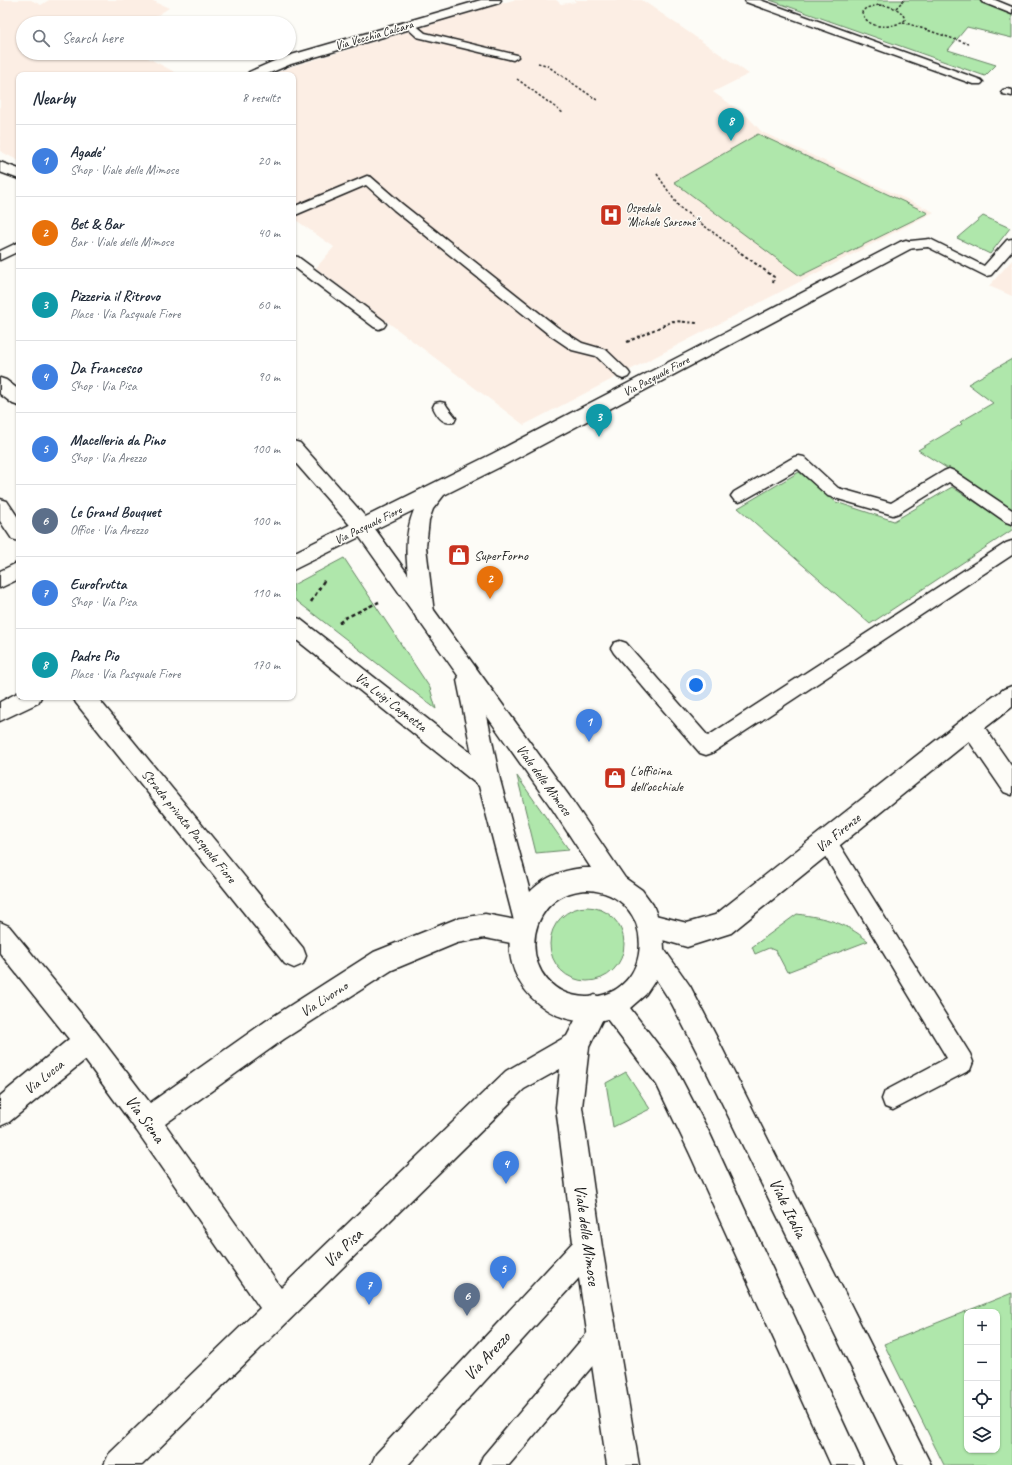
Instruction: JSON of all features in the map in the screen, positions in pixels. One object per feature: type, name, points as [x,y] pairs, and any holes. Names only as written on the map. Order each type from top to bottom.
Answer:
[{"type":"street","name":"Via Vecchia Calcara","points":[[296,58],[496,0]]},
{"type":"street","name":"Via Vecchia Calcara","points":[[261,72],[289,60]]},
{"type":"street","points":[[0,166],[16,174]]},
{"type":"street","name":"Via Pasquale Fiore","points":[[296,560],[437,491],[906,245]]},
{"type":"street","points":[[0,384],[16,397]]},
{"type":"street","name":"Viale delle Mimose","points":[[296,451],[363,527],[561,803],[619,889]]},
{"type":"street","name":"Viale delle Mimose","points":[[424,613],[416,555],[416,542],[418,527],[424,508],[437,491]]},
{"type":"street","points":[[0,506],[16,530]]},
{"type":"street","points":[[0,580],[16,572]]},
{"type":"street","name":"Via Luigi Cagnetta","points":[[296,627],[489,780]]},
{"type":"street","name":"Viale delle Mimose","points":[[467,673],[489,780],[523,926]]},
{"type":"street","name":"Via Firenze","points":[[651,926],[686,935],[722,925],[970,726],[1012,695]]},
{"type":"street","points":[[0,712],[24,700]]},
{"type":"street","name":"Strada privata Pasquale Fiore","points":[[86,700],[294,956]]},
{"type":"street","points":[[970,726],[1012,785]]},
{"type":"street","points":[[582,880],[601,882],[619,889],[633,898],[644,911],[651,926],[654,940],[654,955],[647,977],[632,994],[603,1007],[578,1008],[558,1001],[540,989],[528,972],[522,953],[523,926],[533,904],[546,892],[563,883],[582,880]]},
{"type":"street","name":"Via Livorno","points":[[147,1120],[275,1030],[383,961],[456,931],[485,926],[523,926]]},
{"type":"street","name":"Via Siena","points":[[0,934],[87,1042],[147,1120],[279,1311]]},
{"type":"street","name":"Viale Italia","points":[[654,955],[681,995],[708,1047],[915,1465]]},
{"type":"street","points":[[603,1007],[666,1076],[700,1144],[847,1465]]},
{"type":"street","name":"Viale delle Mimose","points":[[603,1007],[576,1045],[569,1107],[588,1247],[623,1465]]},
{"type":"street","name":"Via Lucca","points":[[0,1113],[87,1042]]},
{"type":"street","name":"Via Pisa","points":[[120,1465],[515,1080],[576,1045]]},
{"type":"street","name":"Via Arezzo","points":[[387,1465],[588,1247]]},
{"type":"lane","points":[[750,0],[977,82]]},
{"type":"lane","points":[[986,0],[1012,11]]},
{"type":"lane","points":[[409,25],[421,35],[513,57]]},
{"type":"lane","points":[[296,211],[367,180],[398,207],[552,330],[577,347],[601,353],[623,374]]},
{"type":"lane","name":"Via Pasquale Fiore","points":[[906,245],[930,243],[986,272],[1012,243]]},
{"type":"lane","points":[[0,256],[16,248]]},
{"type":"lane","points":[[296,262],[380,324]]},
{"type":"lane","points":[[739,496],[799,461],[832,492],[893,509],[949,475],[1012,518]]},
{"type":"lane","points":[[620,648],[706,747],[1012,547]]},
{"type":"lane","points":[[827,842],[962,1062],[894,1099]]},
{"type":"lane","points":[[492,1465],[602,1335]]},
{"type":"path","points":[[896,8],[904,0]]},
{"type":"path","points":[[903,22],[904,16],[901,12],[896,8],[888,6],[872,6],[866,8],[862,12],[862,16],[865,20],[878,26],[895,26],[903,22],[969,44]]},
{"type":"path","points":[[564,113],[518,80],[513,57],[546,65],[597,100]]},
{"type":"path","points":[[657,174],[678,207],[774,276],[774,283],[767,287]]},
{"type":"path","points":[[601,353],[673,321],[697,323]]},
{"type":"path","points":[[314,606],[310,603],[326,577]]},
{"type":"path","points":[[337,625],[345,618],[381,600]]},
{"type":"shaded area","points":[[0,0],[31,0],[41,5],[49,0],[151,0],[169,8],[156,16],[16,16],[16,60],[152,60],[174,72],[16,72],[16,159],[0,151]]},
{"type":"shaded area","name":"Ospedale \"Michele Sarcone\"","points":[[513,0],[556,0],[561,4],[576,2],[574,0],[642,0],[749,74],[713,92],[747,116],[762,132],[934,212],[524,425],[316,268],[334,247],[296,220],[296,72],[279,72],[290,67]]},
{"type":"shaded area","points":[[1012,260],[1012,296],[989,286]]},
{"type":"green space","points":[[770,0],[978,0],[1012,15],[1012,38],[967,27],[948,50],[996,65],[985,76]]},
{"type":"green space","points":[[758,134],[928,213],[800,276],[674,182]]},
{"type":"green space","points":[[983,216],[1010,228],[990,254],[957,238]]},
{"type":"green space","points":[[1012,359],[1012,509],[918,450],[962,424],[960,422],[993,403],[968,384]]},
{"type":"green space","points":[[799,472],[836,502],[894,521],[952,487],[1012,526],[1012,530],[870,624],[738,508]]},
{"type":"green space","points":[[344,558],[430,688],[436,709],[296,600],[296,583]]},
{"type":"green space","points":[[517,776],[569,850],[536,853]]},
{"type":"green space","points":[[587,907],[601,910],[613,918],[621,930],[624,944],[621,958],[613,970],[601,978],[587,981],[573,978],[561,970],[553,958],[550,944],[553,930],[561,918],[573,910]]},
{"type":"green space","points":[[797,914],[826,919],[843,925],[868,941],[787,972],[776,951],[769,948],[755,954],[752,947]]},
{"type":"green space","points":[[626,1072],[650,1109],[613,1127],[606,1083]]},
{"type":"green space","points":[[1012,1293],[1012,1465],[944,1465],[884,1344],[964,1312],[964,1453],[1000,1453],[1000,1309],[972,1309]]},
{"type":"place","name":"Padre Pio","points":[[731,141]]},
{"type":"place","name":"Ospedale \"Michele Sarcone\"","points":[[611,215]]},
{"type":"place","name":"Pizzeria il Ritrovo","points":[[599,437]]},
{"type":"place","name":"SuperForno","points":[[459,555]]},
{"type":"place","name":"Bet & Bar","points":[[490,599]]},
{"type":"place","name":"Agade'","points":[[589,742]]},
{"type":"place","name":"L'officina dell'occhiale","points":[[615,778]]},
{"type":"place","name":"Da Francesco","points":[[506,1184]]},
{"type":"place","name":"Macelleria da Pino","points":[[503,1289]]},
{"type":"place","name":"Eurofrutta","points":[[369,1305]]},
{"type":"place","name":"Le Grand Bouquet","points":[[467,1316]]}]
